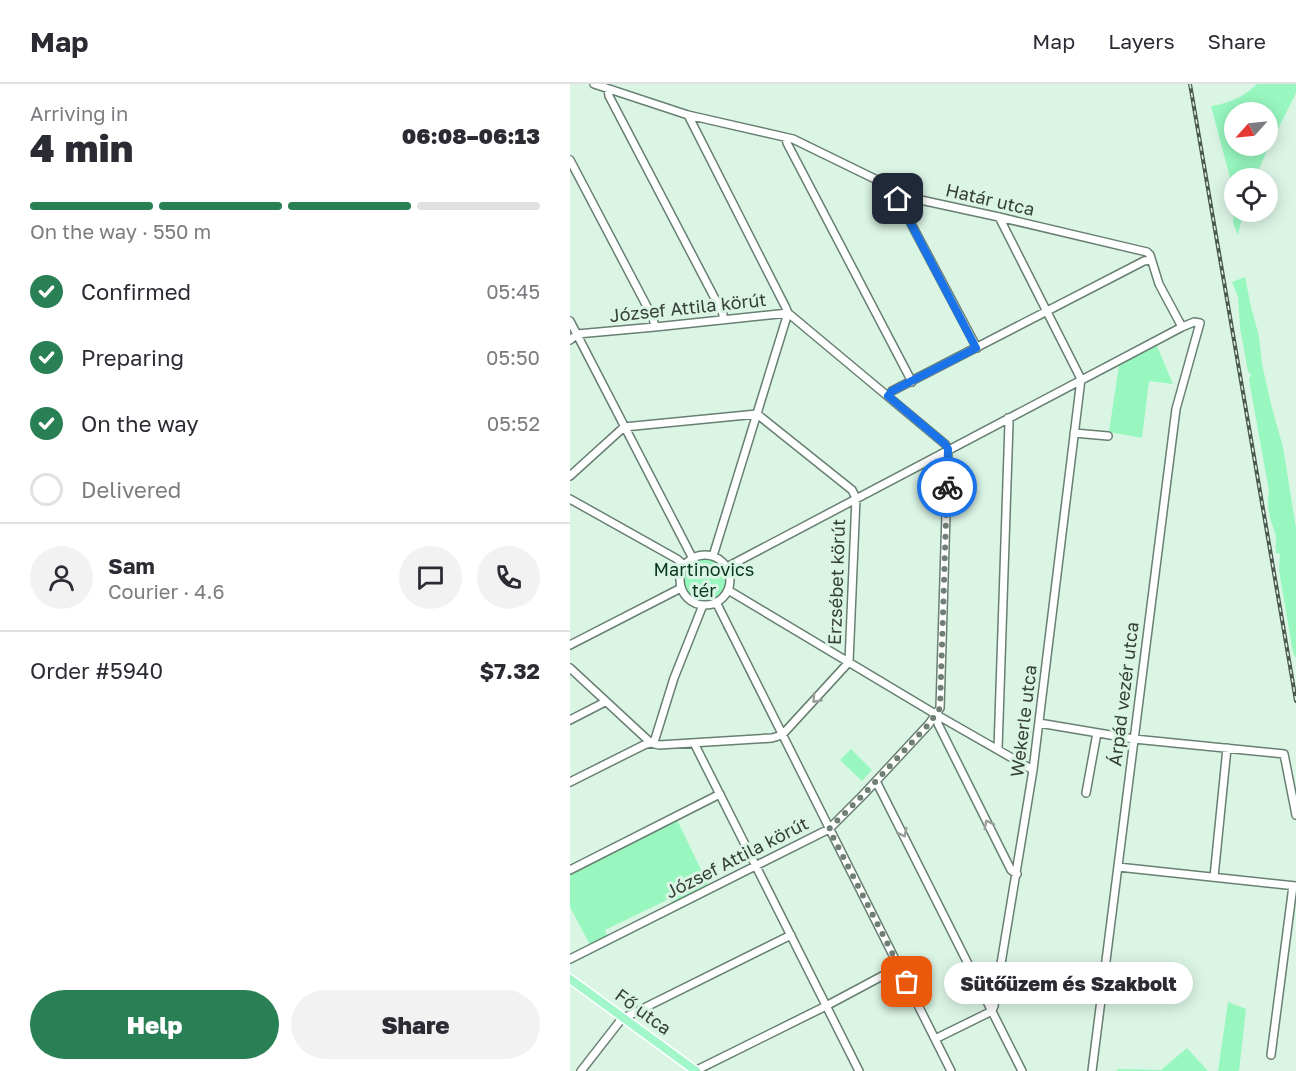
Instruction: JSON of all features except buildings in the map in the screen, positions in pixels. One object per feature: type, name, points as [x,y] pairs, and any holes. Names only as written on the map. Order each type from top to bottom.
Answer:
[{"type":"main road","name":"Fő utca","points":[[570,979],[696,1071]]},
{"type":"street","name":"Határ utca","points":[[594,84],[688,115],[793,140],[916,198],[1147,252],[1151,260]]},
{"type":"street","points":[[608,89],[609,96],[723,314],[723,320]]},
{"type":"street","points":[[688,115],[788,313],[713,556]]},
{"type":"street","points":[[786,138],[787,144],[912,382]]},
{"type":"street","points":[[570,160],[653,318],[655,327]]},
{"type":"street","points":[[897,190],[898,199],[976,348]]},
{"type":"street","points":[[999,217],[1082,379]]},
{"type":"street","points":[[727,567],[1182,327],[1159,284],[1151,260],[1144,261],[892,391],[888,396]]},
{"type":"street","name":"József Attila körút","points":[[577,334],[788,313],[945,444],[948,449]]},
{"type":"street","points":[[570,321],[692,557]]},
{"type":"street","name":"Árpád vezér utca","points":[[1092,1071],[1176,409],[1200,323],[1194,322],[1182,327]]},
{"type":"street","points":[[570,340],[577,334]]},
{"type":"street","name":"Wekerle utca","points":[[992,1011],[1033,770],[1082,379]]},
{"type":"street","points":[[570,476],[624,427],[757,414]]},
{"type":"street","name":"Erzsébet körút","points":[[757,414],[852,490],[856,498],[849,662],[782,735]]},
{"type":"street","points":[[998,749],[1009,447],[1008,418]]},
{"type":"street","points":[[1074,433],[1108,436]]},
{"type":"street","points":[[948,449],[938,724],[1011,870],[1017,874]]},
{"type":"street","points":[[570,499],[684,565]]},
{"type":"street","points":[[706,554],[713,556],[727,567],[730,582],[728,590],[725,595],[710,605],[689,600],[681,588],[680,572],[692,557],[706,554]]},
{"type":"street","points":[[570,645],[681,588]]},
{"type":"street","points":[[728,590],[1033,770]]},
{"type":"street","points":[[716,602],[951,1071]]},
{"type":"street","points":[[570,782],[655,739],[674,678],[703,605]]},
{"type":"street","points":[[570,668],[651,743],[659,745],[694,743],[772,738],[782,735]]},
{"type":"street","points":[[570,720],[605,702]]},
{"type":"street","name":"József Attila körút","points":[[570,959],[829,829],[937,714]]},
{"type":"street","points":[[1039,723],[1134,740],[1284,754],[1296,815]]},
{"type":"street","points":[[1086,793],[1096,733]]},
{"type":"street","points":[[694,743],[859,1071]]},
{"type":"street","points":[[1214,877],[1227,748]]},
{"type":"street","points":[[876,781],[1022,1071]]},
{"type":"street","points":[[570,870],[720,794]]},
{"type":"street","points":[[1118,867],[1294,886],[1271,1055]]},
{"type":"street","points":[[581,1071],[624,1018],[791,935]]},
{"type":"street","points":[[696,1071],[899,967]]},
{"type":"street","points":[[935,1040],[992,1011]]},
{"type":"green space","points":[[1257,84],[1296,84],[1296,93],[1278,129],[1278,102],[1227,102],[1236,99]]},
{"type":"green space","points":[[1224,103],[1224,155],[1211,106]]},
{"type":"green space","points":[[1224,156],[1265,156],[1259,168],[1227,168]]},
{"type":"green space","points":[[1233,222],[1241,222],[1238,235],[1233,223]]},
{"type":"green space","points":[[1245,277],[1259,336],[1262,364],[1283,447],[1296,528],[1296,658],[1293,653],[1279,570],[1280,554],[1276,553],[1276,535],[1269,512],[1269,491],[1249,380],[1251,374],[1248,372],[1240,328],[1238,297],[1232,282]]},
{"type":"green space","points":[[1157,346],[1173,384],[1149,381],[1142,438],[1109,432],[1119,365]]},
{"type":"green space","name":"Martinovics tér","points":[[704,557],[720,564],[727,580],[720,596],[704,603],[688,596],[681,580],[688,564]]},
{"type":"green space","points":[[851,749],[872,770],[862,781],[840,760]]},
{"type":"green space","points":[[677,820],[708,884],[672,903],[669,899],[605,930],[607,936],[590,945],[570,907],[570,874]]},
{"type":"green space","points":[[1228,1002],[1246,1009],[1239,1071],[1218,1071]]},
{"type":"green space","points":[[1187,1048],[1208,1071],[1117,1071],[1117,1069],[1161,1070]]},
{"type":"waterway","points":[[734,646],[744,665]]},
{"type":"waterway","points":[[747,673],[750,679]]},
{"type":"waterway","points":[[753,685],[757,692]]},
{"type":"waterway","points":[[758,694],[762,702]]},
{"type":"waterway","points":[[763,705],[778,733]]},
{"type":"waterway","points":[[781,740],[785,747]]},
{"type":"waterway","points":[[786,749],[789,756]]},
{"type":"waterway","points":[[791,759],[795,767]]},
{"type":"railway","points":[[1190,84],[1296,701]]},
{"type":"way so far","points":[[907,982],[829,829],[929,724],[940,708],[947,487]]},
{"type":"place","name":"Sütőüzem és Szakbolt","points":[[907,982]]},
{"type":"route","points":[[898,199],[976,348],[892,391],[888,396],[945,444],[948,449],[947,487]]}]
